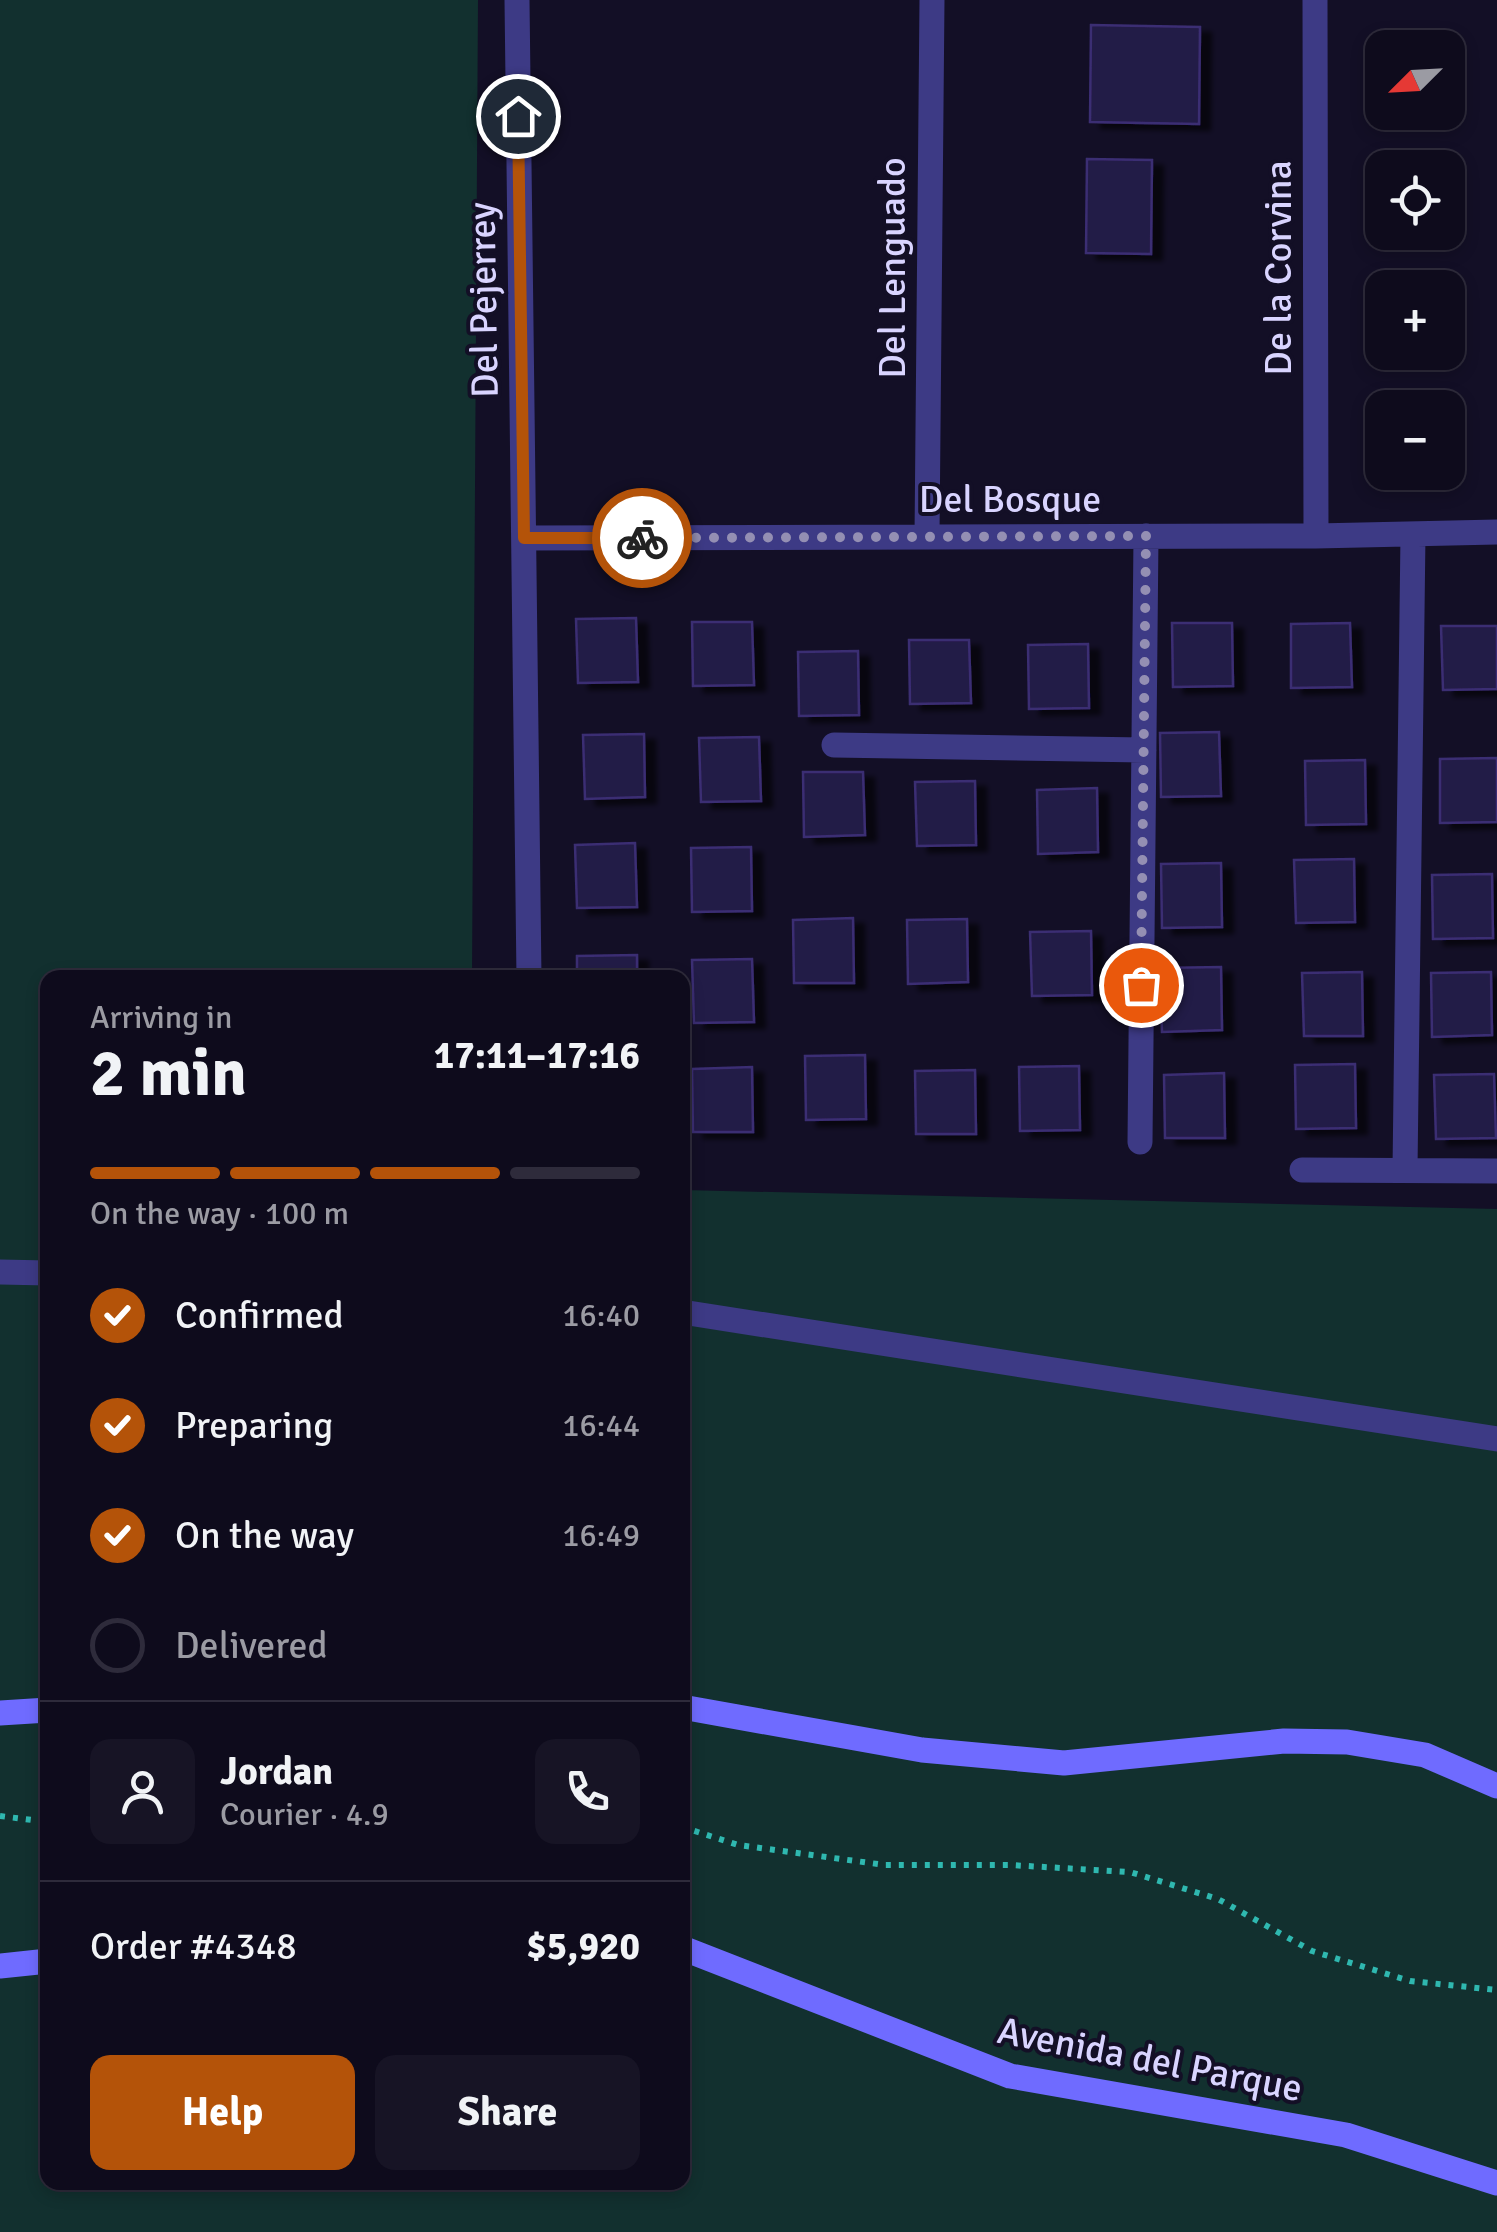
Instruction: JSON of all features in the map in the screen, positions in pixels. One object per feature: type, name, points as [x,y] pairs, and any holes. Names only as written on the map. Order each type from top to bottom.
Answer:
[{"type":"main road","points":[[690,1708],[922,1750],[1064,1762],[1284,1741],[1347,1742],[1425,1755],[1497,1786]]},
{"type":"main road","points":[[0,1713],[40,1710]]},
{"type":"main road","name":"Avenida del Parque","points":[[690,1951],[1010,2076],[1346,2135],[1497,2183]]},
{"type":"main road","points":[[0,1966],[40,1962]]},
{"type":"street","name":"Del Pejerrey","points":[[517,0],[529,970]]},
{"type":"street","name":"Del Lenguado","points":[[927,536],[932,0]]},
{"type":"street","name":"De la Corvina","points":[[1315,0],[1316,536]]},
{"type":"street","name":"Del Bosque","points":[[524,538],[1497,532]]},
{"type":"street","points":[[1406,1170],[1413,534]]},
{"type":"street","points":[[1140,1142],[1146,536]]},
{"type":"street","points":[[834,745],[1144,750]]},
{"type":"street","points":[[1302,1170],[1497,1170]]},
{"type":"street","points":[[0,1272],[40,1273]]},
{"type":"street","points":[[690,1313],[1497,1439]]},
{"type":"path","points":[[0,1816],[40,1821]]},
{"type":"path","points":[[690,1830],[738,1844],[884,1865],[1010,1864],[1130,1872],[1218,1900],[1312,1951],[1410,1981],[1497,1990]]},
{"type":"green space","points":[[0,0],[478,0],[472,970],[40,970],[40,2190],[690,2190],[690,1190],[1497,1209],[1497,2232],[0,2232]]},
{"type":"building","points":[[1091,25],[1200,27],[1199,124],[1090,122]]},
{"type":"building","points":[[1087,159],[1152,160],[1151,254],[1086,253]]},
{"type":"building","points":[[636,618],[638,682],[578,683],[576,619]]},
{"type":"building","points":[[692,622],[752,622],[754,685],[693,686]]},
{"type":"building","points":[[1172,623],[1232,623],[1233,686],[1173,687]]},
{"type":"building","points":[[1350,623],[1352,687],[1291,688],[1291,624]]},
{"type":"building","points":[[1441,626],[1497,626],[1497,689],[1443,690]]},
{"type":"building","points":[[909,640],[969,640],[971,703],[910,704]]},
{"type":"building","points":[[1088,644],[1089,708],[1029,709],[1028,645]]},
{"type":"building","points":[[858,651],[859,715],[799,716],[798,652]]},
{"type":"building","points":[[1219,732],[1221,796],[1161,797],[1160,733]]},
{"type":"building","points":[[644,734],[645,797],[585,799],[583,735]]},
{"type":"building","points":[[759,737],[761,801],[701,802],[699,738]]},
{"type":"building","points":[[1497,758],[1497,822],[1440,823],[1440,759]]},
{"type":"building","points":[[1365,760],[1366,824],[1306,825],[1305,761]]},
{"type":"building","points":[[803,772],[863,772],[865,835],[804,837]]},
{"type":"building","points":[[975,781],[976,845],[917,846],[915,782]]},
{"type":"building","points":[[1097,788],[1098,852],[1038,854],[1037,790]]},
{"type":"building","points":[[635,843],[637,907],[577,908],[575,845]]},
{"type":"building","points":[[751,847],[752,911],[692,912],[691,848]]},
{"type":"building","points":[[1354,859],[1355,922],[1296,923],[1294,860]]},
{"type":"building","points":[[1221,863],[1222,927],[1162,928],[1161,864]]},
{"type":"building","points":[[1492,874],[1493,938],[1433,939],[1432,875]]},
{"type":"building","points":[[853,918],[854,983],[794,983],[793,920]]},
{"type":"building","points":[[967,919],[968,982],[908,984],[907,920]]},
{"type":"building","points":[[1091,931],[1092,995],[1032,996],[1030,932]]},
{"type":"building","points":[[637,955],[637,970],[577,970],[577,956]]},
{"type":"building","points":[[752,959],[754,1022],[694,1023],[692,960]]},
{"type":"building","points":[[1221,967],[1222,1030],[1162,1032],[1160,968]]},
{"type":"building","points":[[1362,972],[1363,1036],[1304,1036],[1302,973]]},
{"type":"building","points":[[1491,972],[1492,1035],[1432,1037],[1431,973]]},
{"type":"building","points":[[865,1055],[866,1119],[806,1120],[805,1056]]},
{"type":"building","points":[[1355,1064],[1356,1128],[1296,1129],[1295,1065]]},
{"type":"building","points":[[1079,1066],[1080,1130],[1020,1131],[1019,1067]]},
{"type":"building","points":[[752,1067],[753,1132],[693,1132],[692,1069]]},
{"type":"building","points":[[975,1070],[976,1134],[916,1134],[915,1071]]},
{"type":"building","points":[[1224,1073],[1225,1138],[1165,1138],[1164,1075]]},
{"type":"building","points":[[1494,1074],[1496,1138],[1436,1139],[1434,1075]]},
{"type":"way so far","points":[[642,538],[1146,536],[1141,985]]},
{"type":"route","points":[[518,116],[524,538],[642,538]]}]
